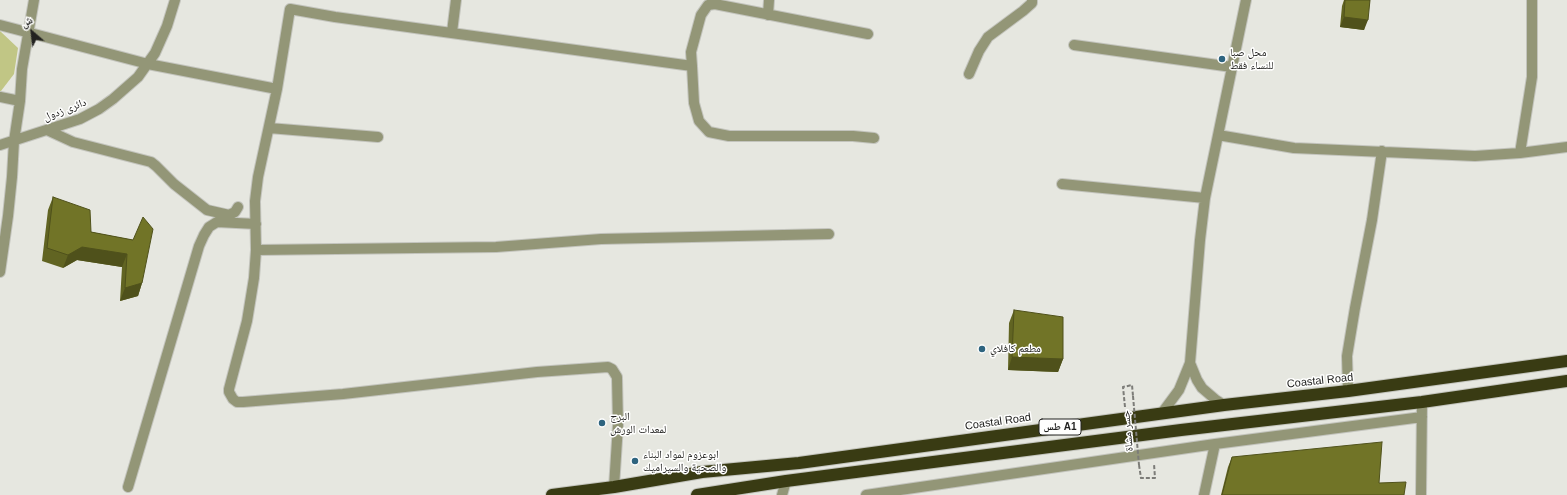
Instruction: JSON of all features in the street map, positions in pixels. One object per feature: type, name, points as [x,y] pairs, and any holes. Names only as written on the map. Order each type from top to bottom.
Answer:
[{"type":"highway","name":"Coastal Road","points":[[552,495],[614,487],[702,472],[799,463],[1162,413],[1446,379],[1567,361]]},
{"type":"highway","points":[[1446,379],[1446,398]]},
{"type":"highway","name":"طس A1","points":[[697,495],[786,481],[1181,430],[1422,402],[1567,381]]},
{"type":"street","points":[[0,272],[12,177],[14,141],[20,101],[20,85],[34,0]]},
{"type":"street","name":"دائرى زدول","points":[[0,145],[80,119],[100,109],[126,89],[148,64],[162,40],[168,26],[175,0]]},
{"type":"street","points":[[452,32],[456,0]]},
{"type":"street","points":[[768,15],[769,0]]},
{"type":"street","points":[[969,74],[979,51],[988,36],[1023,11],[1032,3],[1032,0]]},
{"type":"street","points":[[1162,413],[1179,390],[1190,363],[1200,240],[1206,198],[1246,0]]},
{"type":"street","points":[[1520,153],[1532,77],[1532,0]]},
{"type":"street","points":[[614,487],[618,425],[617,376],[612,369],[608,367],[538,372],[343,394],[237,402],[231,396],[229,389],[247,321],[254,278],[256,250],[255,201],[262,155],[277,89],[292,4],[335,17],[692,66]]},
{"type":"street","points":[[868,34],[715,4],[708,5],[701,15],[691,52],[694,103],[700,121],[709,132],[729,136],[853,136],[874,138]]},
{"type":"street","points":[[0,25],[148,64],[277,89]]},
{"type":"street","points":[[1074,44],[1232,67]]},
{"type":"street","points":[[0,97],[20,101]]},
{"type":"street","points":[[269,128],[378,136]]},
{"type":"street","points":[[47,130],[73,142],[150,162],[174,184],[207,210],[229,215],[235,212],[238,207]]},
{"type":"street","points":[[1218,134],[1294,148],[1475,156],[1520,153],[1567,146]]},
{"type":"street","points":[[1348,391],[1347,356],[1372,220],[1382,151]]},
{"type":"street","points":[[1062,184],[1206,198]]},
{"type":"street","points":[[128,487],[195,260],[204,235],[209,227],[216,222],[256,224]]},
{"type":"street","points":[[256,250],[496,247],[601,239],[829,234]]},
{"type":"street","points":[[1190,363],[1202,388],[1224,405]]},
{"type":"street","points":[[1421,495],[1422,402]]},
{"type":"street","points":[[872,495],[1215,444],[1422,417]]},
{"type":"street","points":[[1204,495],[1215,444]]},
{"type":"street","points":[[782,495],[786,481]]},
{"type":"path","name":"جسر مشاة","points":[[1124,395],[1123,387],[1132,385],[1141,478],[1155,478],[1155,472]]},
{"type":"green space","points":[[0,31],[18,48],[14,74],[1,91],[0,91]]},
{"type":"building","points":[[1345,0],[1370,0],[1368,20],[1344,17]]},
{"type":"building","points":[[53,197],[90,210],[91,232],[133,240],[143,217],[153,229],[142,283],[125,288],[127,254],[82,247],[68,255],[47,248]]},
{"type":"building","points":[[1014,310],[1063,317],[1063,359],[1012,357]]},
{"type":"building","points":[[1382,442],[1379,483],[1406,482],[1404,495],[1222,495],[1232,457]]},
{"type":"place","name":"محل صبا للنساء فقط","points":[[1222,59]]},
{"type":"place","name":"مطعم كافلاي","points":[[982,349]]},
{"type":"place","name":"البرج لمعدات الورش","points":[[602,423]]},
{"type":"place","name":"ابوعزوم لمواد البناء والصحية والسيراميك","points":[[635,461]]}]
